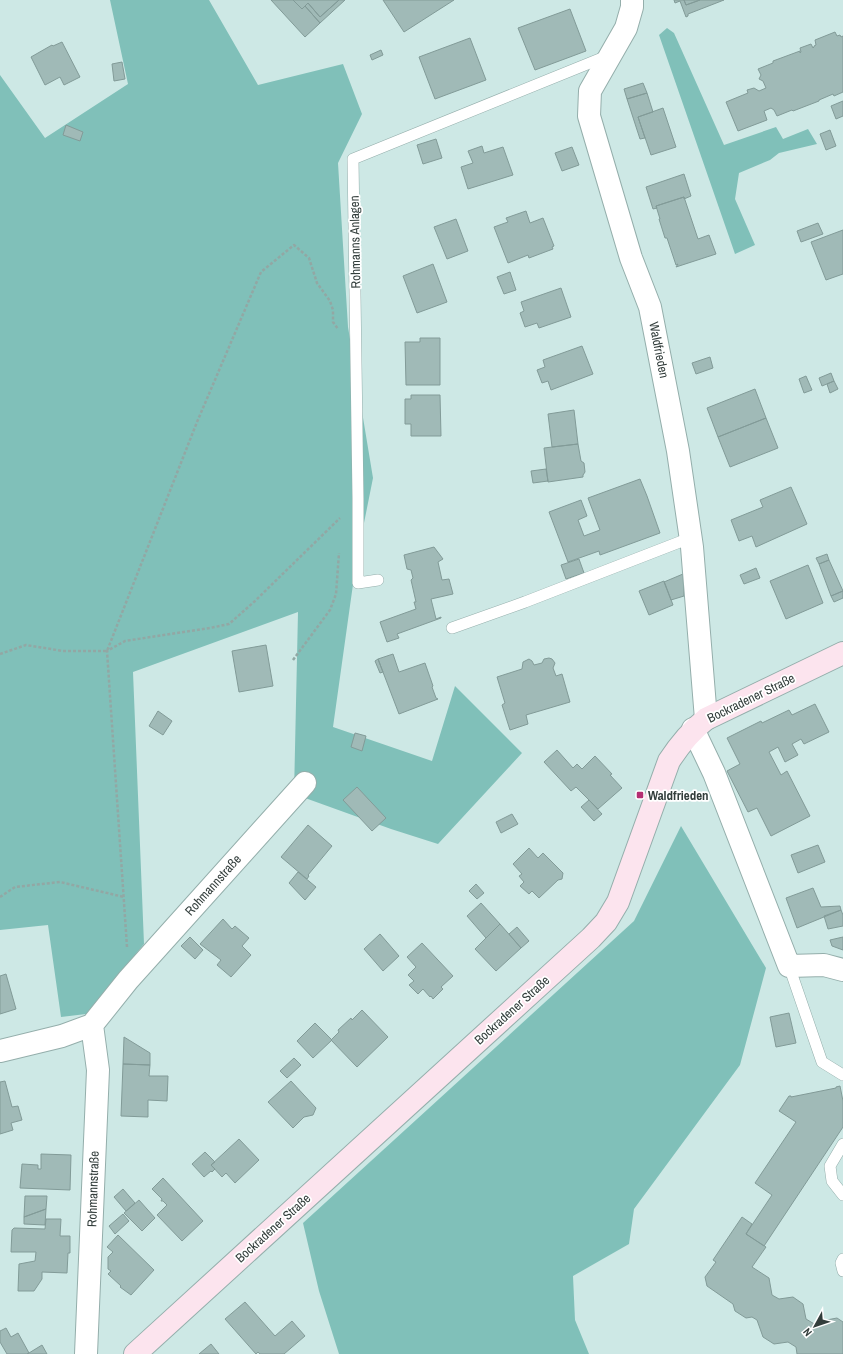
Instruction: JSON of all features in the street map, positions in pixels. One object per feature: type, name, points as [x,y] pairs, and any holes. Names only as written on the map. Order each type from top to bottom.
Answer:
[{"type":"street","name":"Waldfrieden","points":[[632,0],[632,7],[626,28],[612,55],[590,91],[589,116],[631,258],[650,307],[678,451],[690,538],[700,724],[714,773],[789,966]]},
{"type":"street","name":"Bockradener Straße","points":[[135,1354],[606,922],[618,902],[669,761],[680,744],[700,724],[843,653]]},
{"type":"street","name":"Rohmannstraße","points":[[86,1354],[98,1070],[92,1025],[128,980],[305,783]]},
{"type":"street","points":[[789,966],[824,965],[843,970]]},
{"type":"street","points":[[0,1051],[62,1036],[92,1025]]},
{"type":"lane","name":"Rohmanns Anlagen","points":[[378,580],[358,583],[353,159],[612,55]]},
{"type":"lane","points":[[452,628],[525,602],[690,538]]},
{"type":"lane","points":[[789,966],[822,1062],[843,1075]]},
{"type":"lane","points":[[843,1144],[830,1166],[832,1181],[843,1195]]},
{"type":"lane","points":[[843,1259],[841,1263],[843,1271]]},
{"type":"path","points":[[127,945],[107,651],[197,422],[261,272],[294,245],[309,258],[317,283],[324,290],[330,301],[333,310],[333,322],[356,353]]},
{"type":"path","points":[[0,654],[26,645],[63,651],[107,651],[125,641],[229,624],[337,521],[358,498]]},
{"type":"path","points":[[293,660],[330,610],[336,594],[339,550]]},
{"type":"path","points":[[0,897],[15,887],[60,882],[124,897]]},
{"type":"shaded area","points":[[110,0],[209,0],[258,85],[343,64],[362,114],[338,163],[348,327],[373,478],[356,563],[333,727],[432,761],[455,686],[522,753],[438,844],[391,829],[294,794],[298,612],[133,672],[144,944],[86,1014],[61,1017],[48,925],[0,930],[0,75],[45,138],[128,84]]},
{"type":"shaded area","points":[[667,28],[674,33],[724,145],[776,127],[783,139],[808,129],[817,144],[779,153],[770,160],[739,173],[735,199],[755,245],[735,254],[659,35]]},
{"type":"shaded area","points":[[681,826],[766,968],[740,1065],[634,1209],[629,1244],[573,1276],[575,1320],[589,1354],[339,1354],[319,1291],[303,1223],[634,921]]},
{"type":"building","points":[[271,0],[293,0],[302,9],[305,6],[320,23],[305,37]]},
{"type":"building","points":[[293,0],[339,0],[320,17],[308,3],[302,9]]},
{"type":"building","points":[[339,0],[345,0],[320,23],[305,6],[308,3],[320,17]]},
{"type":"building","points":[[383,0],[454,0],[404,32]]},
{"type":"building","points":[[674,0],[684,0],[686,5],[700,0],[724,0],[688,14],[686,17],[680,1],[675,3]]},
{"type":"building","points":[[684,0],[700,0],[686,5]]},
{"type":"building","points":[[570,9],[586,51],[535,70],[518,28]]},
{"type":"building","points":[[835,32],[837,36],[843,36],[843,92],[834,96],[833,94],[819,101],[777,116],[771,108],[764,111],[767,120],[738,131],[726,102],[748,93],[747,90],[754,88],[759,91],[766,88],[763,81],[759,79],[761,75],[758,69],[773,63],[773,61],[800,51],[800,53],[801,52],[800,48],[811,44],[813,48],[816,45],[815,40]]},
{"type":"building","points":[[470,38],[486,80],[435,99],[419,57]]},
{"type":"building","points":[[62,42],[80,77],[64,85],[60,77],[45,85],[31,57],[52,45],[53,46]]},
{"type":"building","points":[[381,50],[383,55],[372,60],[370,55]]},
{"type":"building","points":[[122,62],[125,79],[114,81],[112,64]]},
{"type":"building","points":[[643,83],[647,93],[627,99],[624,89]]},
{"type":"building","points":[[647,93],[653,112],[638,117],[645,138],[640,139],[627,99]]},
{"type":"building","points":[[843,101],[843,116],[836,119],[831,106]]},
{"type":"building","points":[[663,108],[676,147],[651,155],[638,117]]},
{"type":"building","points":[[66,125],[83,132],[80,141],[63,135]]},
{"type":"building","points":[[830,130],[836,146],[826,150],[820,134]]},
{"type":"building","points":[[436,139],[442,158],[423,164],[417,145]]},
{"type":"building","points":[[482,146],[484,153],[503,147],[513,175],[468,189],[461,167],[473,163],[468,151]]},
{"type":"building","points":[[572,147],[579,165],[562,171],[555,153]]},
{"type":"building","points":[[684,174],[691,196],[656,206],[657,208],[653,209],[646,187]]},
{"type":"building","points":[[684,197],[698,239],[709,235],[716,254],[676,267],[678,264],[676,265],[667,238],[665,238],[656,206]]},
{"type":"building","points":[[526,211],[530,223],[543,218],[554,246],[552,247],[553,249],[529,258],[528,255],[508,263],[494,227],[508,222],[506,218]]},
{"type":"building","points":[[456,219],[468,251],[447,259],[434,227]]},
{"type":"building","points":[[818,223],[823,234],[801,242],[797,231]]},
{"type":"building","points":[[843,230],[843,274],[826,280],[811,242]]},
{"type":"building","points":[[433,264],[447,302],[417,313],[403,276]]},
{"type":"building","points":[[510,272],[516,290],[504,294],[497,277]]},
{"type":"building","points":[[561,288],[571,317],[539,328],[537,323],[525,327],[520,313],[524,311],[521,302]]},
{"type":"building","points":[[420,338],[440,338],[440,385],[406,385],[405,342],[420,342]]},
{"type":"building","points":[[582,346],[593,374],[551,390],[548,381],[542,383],[537,370],[545,367],[543,360]]},
{"type":"building","points":[[710,357],[713,368],[696,374],[692,363]]},
{"type":"building","points":[[831,373],[834,381],[822,386],[819,378]]},
{"type":"building","points":[[806,376],[812,390],[804,393],[799,379]]},
{"type":"building","points":[[834,381],[838,389],[830,393],[827,384]]},
{"type":"building","points":[[755,389],[766,418],[718,437],[707,408]]},
{"type":"building","points":[[411,395],[440,395],[441,436],[411,436],[411,424],[405,424],[405,399],[411,399]]},
{"type":"building","points":[[574,410],[578,444],[552,447],[548,414]]},
{"type":"building","points":[[766,418],[778,448],[730,467],[718,437]]},
{"type":"building","points":[[578,444],[581,461],[584,463],[585,472],[583,477],[548,482],[544,448]]},
{"type":"building","points":[[546,469],[548,481],[533,483],[531,471]]},
{"type":"building","points":[[640,479],[660,533],[600,555],[599,551],[568,562],[549,512],[581,500],[587,516],[578,520],[584,536],[600,530],[588,498]]},
{"type":"building","points":[[791,487],[807,524],[756,547],[752,536],[739,541],[731,520],[763,507],[760,500]]},
{"type":"building","points":[[434,547],[443,559],[438,562],[442,580],[449,579],[453,594],[431,599],[436,619],[441,618],[397,634],[399,638],[387,642],[380,622],[416,609],[411,580],[413,578],[411,570],[407,569],[404,555]]},
{"type":"building","points":[[827,554],[829,560],[819,564],[816,558]]},
{"type":"building","points":[[579,559],[584,573],[566,579],[561,565]]},
{"type":"building","points":[[829,560],[843,591],[831,596],[819,564]]},
{"type":"building","points":[[808,565],[823,603],[786,619],[770,581]]},
{"type":"building","points":[[756,568],[760,578],[744,584],[740,575]]},
{"type":"building","points":[[683,574],[684,596],[671,600],[664,582]]},
{"type":"building","points":[[664,581],[673,605],[649,615],[639,591]]},
{"type":"building","points":[[843,591],[843,598],[834,602],[831,596]]},
{"type":"building","points":[[266,645],[273,686],[239,692],[232,651]]},
{"type":"building","points":[[393,654],[399,672],[425,663],[433,686],[432,687],[436,698],[438,699],[399,714],[378,659]]},
{"type":"building","points":[[549,658],[555,663],[553,668],[556,676],[562,674],[570,702],[526,715],[528,724],[510,730],[502,705],[505,703],[497,677],[522,669],[523,662],[529,659],[534,665],[542,663],[544,659]]},
{"type":"building","points":[[378,659],[383,672],[380,673],[375,661]]},
{"type":"building","points":[[815,704],[829,732],[804,744],[801,739],[792,744],[798,755],[785,762],[778,747],[769,752],[781,775],[787,771],[810,816],[771,836],[757,808],[748,812],[727,771],[740,764],[727,738],[761,721],[762,723],[789,710],[792,715]]},
{"type":"building","points":[[158,711],[172,721],[163,735],[149,726]]},
{"type":"building","points":[[355,733],[366,736],[362,751],[351,747]]},
{"type":"building","points":[[557,750],[573,768],[577,764],[582,769],[595,756],[612,774],[610,775],[622,788],[598,809],[576,787],[571,791],[544,762]]},
{"type":"building","points":[[357,787],[386,818],[372,831],[343,800]]},
{"type":"building","points":[[589,800],[602,814],[594,821],[581,807]]},
{"type":"building","points":[[512,814],[518,824],[501,833],[496,822]]},
{"type":"building","points":[[308,825],[332,846],[308,875],[309,876],[307,879],[281,857]]},
{"type":"building","points":[[818,845],[825,862],[798,873],[791,855]]},
{"type":"building","points":[[529,848],[538,858],[543,853],[563,873],[562,879],[558,880],[539,898],[532,891],[529,894],[520,886],[524,882],[519,876],[522,874],[513,864]]},
{"type":"building","points":[[298,872],[316,887],[305,900],[289,883]]},
{"type":"building","points":[[476,884],[484,893],[477,899],[469,891]]},
{"type":"building","points":[[813,888],[821,907],[840,906],[841,910],[797,928],[786,898]]},
{"type":"building","points":[[481,903],[500,924],[486,938],[467,916]]},
{"type":"building","points":[[841,910],[843,915],[843,926],[828,929],[824,916]]},
{"type":"building","points":[[223,919],[232,929],[235,926],[249,938],[242,946],[251,955],[231,977],[217,965],[221,960],[200,944]]},
{"type":"building","points":[[500,924],[521,948],[496,971],[475,949]]},
{"type":"building","points":[[517,927],[529,941],[521,948],[509,934]]},
{"type":"building","points":[[380,934],[399,956],[383,971],[364,949]]},
{"type":"building","points":[[190,937],[203,950],[195,959],[181,946]]},
{"type":"building","points":[[843,937],[843,950],[832,946],[830,940]]},
{"type":"building","points":[[422,943],[453,976],[441,987],[443,989],[433,999],[423,989],[418,994],[409,985],[414,981],[408,975],[416,967],[407,957]]},
{"type":"building","points":[[6,974],[16,1009],[0,1014],[0,976]]},
{"type":"building","points":[[362,1010],[388,1037],[357,1067],[331,1040],[339,1032],[338,1030],[351,1018],[352,1020]]},
{"type":"building","points":[[789,1013],[796,1043],[776,1047],[770,1017]]},
{"type":"building","points":[[315,1023],[332,1040],[313,1058],[297,1041]]},
{"type":"building","points":[[124,1037],[150,1053],[150,1065],[123,1064]]},
{"type":"building","points":[[294,1058],[301,1065],[287,1078],[280,1071]]},
{"type":"building","points":[[123,1064],[150,1065],[149,1076],[168,1076],[167,1101],[148,1100],[148,1117],[121,1116]]},
{"type":"building","points":[[5,1081],[12,1107],[18,1106],[22,1120],[11,1123],[13,1130],[0,1134],[0,1082]]},
{"type":"building","points":[[291,1081],[316,1108],[313,1115],[304,1117],[293,1128],[268,1102]]},
{"type":"building","points":[[840,1086],[843,1101],[843,1127],[764,1246],[746,1234],[772,1195],[755,1183],[796,1122],[779,1111],[789,1096],[791,1097]]},
{"type":"building","points":[[239,1139],[259,1160],[235,1183],[226,1173],[222,1177],[211,1165]]},
{"type":"building","points":[[205,1152],[215,1162],[211,1165],[215,1169],[204,1177],[192,1164]]},
{"type":"building","points":[[41,1154],[71,1155],[70,1190],[20,1188],[22,1164],[38,1165],[38,1169],[41,1169]]},
{"type":"building","points":[[163,1178],[203,1221],[182,1241],[157,1215],[167,1205],[161,1201],[162,1199],[152,1189]]},
{"type":"building","points":[[123,1189],[135,1203],[126,1211],[114,1197]]},
{"type":"building","points":[[25,1196],[47,1196],[46,1209],[24,1217]]},
{"type":"building","points":[[139,1200],[155,1218],[142,1231],[124,1213]]},
{"type":"building","points":[[46,1209],[45,1225],[24,1224],[24,1217]]},
{"type":"building","points":[[123,1214],[129,1221],[115,1234],[109,1226]]},
{"type":"building","points":[[742,1217],[752,1224],[746,1234],[766,1247],[752,1267],[769,1278],[772,1295],[779,1299],[793,1297],[803,1304],[806,1319],[816,1325],[816,1322],[837,1318],[843,1322],[843,1354],[797,1354],[796,1347],[788,1342],[774,1344],[763,1337],[757,1320],[752,1317],[746,1318],[735,1311],[733,1304],[707,1286],[705,1277],[716,1262],[713,1260]]},
{"type":"building","points":[[46,1219],[61,1219],[60,1236],[70,1236],[70,1253],[68,1253],[67,1273],[42,1272],[42,1279],[34,1291],[18,1291],[19,1264],[35,1261],[36,1252],[11,1252],[12,1230],[14,1228],[45,1229]]},
{"type":"building","points":[[118,1235],[154,1270],[131,1295],[120,1287],[121,1286],[108,1274],[111,1271],[108,1269],[108,1257],[113,1252],[107,1247]]},
{"type":"building","points":[[245,1302],[275,1336],[292,1321],[305,1336],[284,1354],[260,1354],[258,1352],[256,1354],[225,1319]]},
{"type":"building","points":[[6,1328],[11,1337],[18,1333],[29,1353],[7,1354],[0,1342],[0,1331]]},
{"type":"building","points":[[211,1344],[219,1354],[199,1354]]},
{"type":"building","points":[[42,1345],[47,1354],[27,1354],[29,1353]]},
{"type":"place","name":"Waldfrieden","points":[[640,795]]}]
